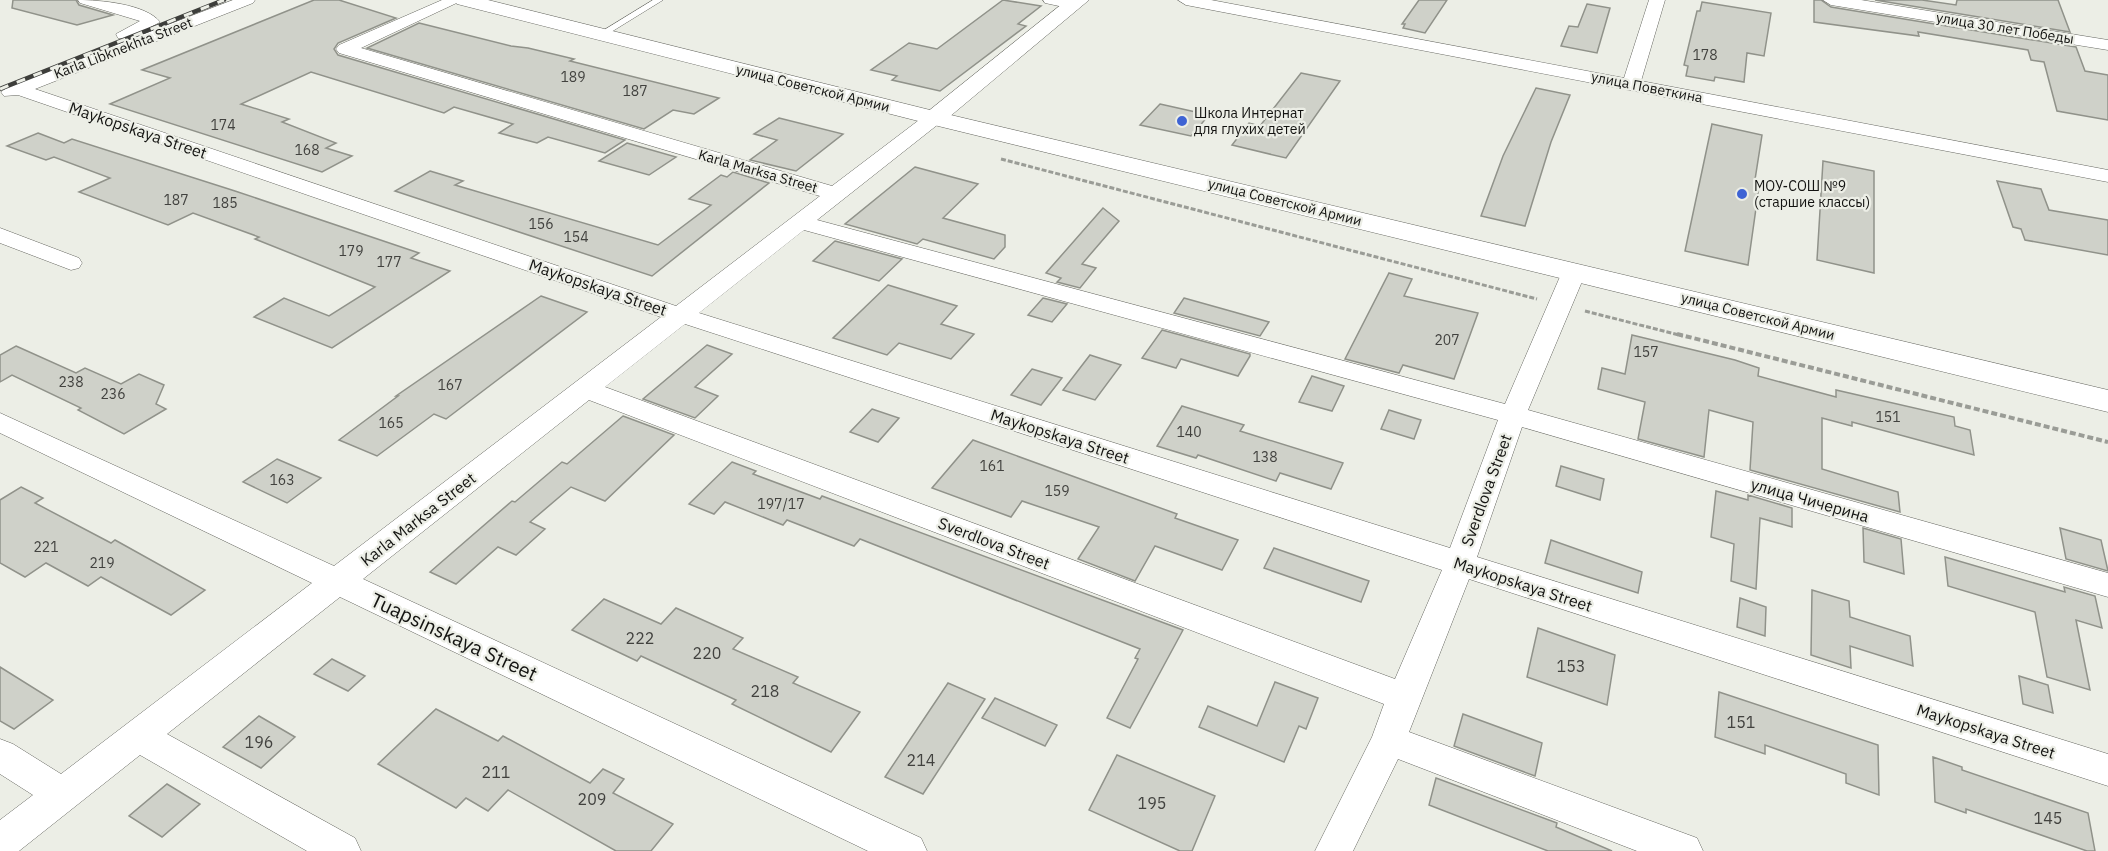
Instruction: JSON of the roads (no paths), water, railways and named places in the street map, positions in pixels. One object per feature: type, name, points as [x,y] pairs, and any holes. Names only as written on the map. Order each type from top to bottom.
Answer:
[{"type":"main road","name":"улица Советской Армии","points":[[464,0],[934,118],[2108,401]]},
{"type":"main road","name":"Karla Marksa Street","points":[[934,118],[1076,2]]},
{"type":"street","name":"Karla Libknekhta Street","points":[[3,87],[152,22],[143,16],[86,0]]},
{"type":"street","name":"Karla Libknekhta Street","points":[[3,87],[247,0]]},
{"type":"street","name":"Karla Marksa Street","points":[[455,0],[345,49],[836,194]]},
{"type":"street","name":"Karla Marksa Street","points":[[1051,0],[1076,2]]},
{"type":"street","name":"улица Поветкина","points":[[1186,0],[2108,176]]},
{"type":"street","points":[[1631,84],[1657,0]]},
{"type":"street","name":"улица 30 лет Победы","points":[[1831,0],[2108,45]]},
{"type":"street","name":"Maykopskaya Street","points":[[3,87],[681,315],[2108,770]]},
{"type":"street","name":"Karla Marksa Street","points":[[0,843],[934,118]]},
{"type":"street","name":"Sverdlova Street","points":[[800,222],[1513,415]]},
{"type":"street","points":[[0,235],[71,264]]},
{"type":"street","name":"Sverdlova Street","points":[[1334,851],[1389,740],[1404,697],[1460,563],[1513,415],[1574,272]]},
{"type":"street","name":"Sverdlova Street","points":[[585,390],[1404,697]]},
{"type":"street","name":"улица Чичерина","points":[[1513,415],[2108,585]]},
{"type":"street","name":"Tuapsinskaya Street","points":[[0,422],[908,851]]},
{"type":"street","points":[[138,736],[342,851]]},
{"type":"street","points":[[1389,740],[1684,851]]},
{"type":"street","points":[[0,755],[63,794]]},
{"type":"lane","points":[[600,35],[659,0]]},
{"type":"railway","points":[[0,89],[224,0]]},
{"type":"place","name":"Школа Интернат для глухих детей","points":[[1182,121]]},
{"type":"place","name":"МОУ-СОШ №9 (старшие классы)","points":[[1742,194]]}]
